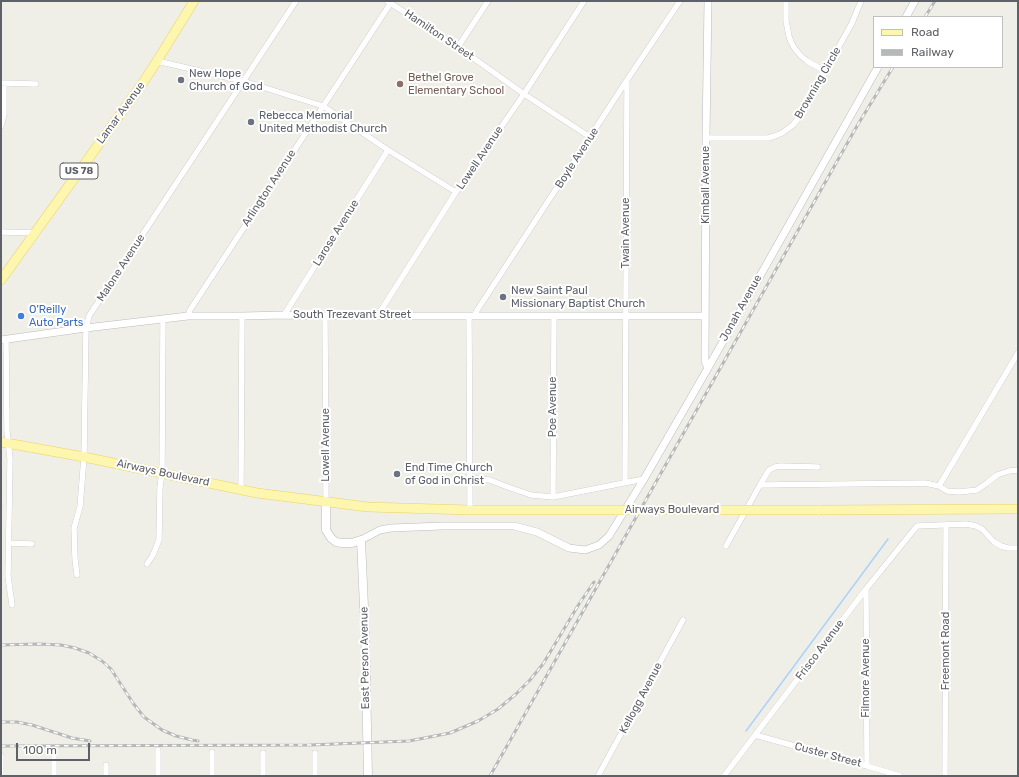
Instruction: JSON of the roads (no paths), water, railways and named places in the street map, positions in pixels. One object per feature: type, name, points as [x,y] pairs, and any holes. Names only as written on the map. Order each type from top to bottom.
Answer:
[{"type":"main road","name":"Lamar Avenue","points":[[1,280],[116,122],[157,61],[194,1]]},
{"type":"main road","name":"Airways Boulevard","points":[[5,443],[84,457],[258,493],[368,507],[470,510],[1018,509]]},
{"type":"main road","points":[[326,502],[326,530],[331,538],[336,542],[342,543],[352,543],[361,540]]},
{"type":"main road","name":"East Person Avenue","points":[[361,540],[365,629],[368,776]]},
{"type":"street","name":"Malone Avenue","points":[[77,575],[74,528],[80,507],[84,457],[86,328],[89,316],[296,1]]},
{"type":"street","points":[[458,47],[488,1]]},
{"type":"street","name":"Lowell Avenue","points":[[378,315],[456,192],[524,94],[584,1]]},
{"type":"street","name":"Boyle Avenue","points":[[470,510],[472,316],[680,1]]},
{"type":"street","name":"Kimball Avenue","points":[[708,1],[705,316],[705,361],[708,368]]},
{"type":"street","points":[[786,1],[786,21],[791,42],[801,56],[825,71]]},
{"type":"street","name":"Browning Circle","points":[[706,138],[760,138],[775,136],[793,125],[801,116],[852,23],[861,1]]},
{"type":"street","points":[[907,16],[915,1]]},
{"type":"street","name":"Hamilton Street","points":[[390,2],[458,47],[524,94],[590,137]]},
{"type":"street","name":"Arlington Avenue","points":[[188,316],[190,310],[390,2]]},
{"type":"street","points":[[157,61],[243,81],[323,106],[388,150],[456,192]]},
{"type":"street","name":"Jonah Avenue","points":[[361,540],[380,530],[391,528],[514,526],[537,532],[569,548],[585,550],[599,545],[609,536],[644,479],[708,368],[877,68]]},
{"type":"street","name":"Twain Avenue","points":[[625,482],[627,80]]},
{"type":"street","points":[[1,126],[4,114],[2,83],[36,84]]},
{"type":"street","name":"Larose Avenue","points":[[284,315],[388,150]]},
{"type":"street","points":[[1,232],[35,233]]},
{"type":"street","name":"South Trezevant Street","points":[[4,339],[188,316],[705,316]]},
{"type":"street","points":[[241,489],[242,316]]},
{"type":"street","name":"Lowell Avenue","points":[[325,316],[326,502]]},
{"type":"street","name":"Poe Avenue","points":[[553,497],[554,316]]},
{"type":"street","points":[[147,564],[153,555],[159,540],[160,487],[162,473],[163,319]]},
{"type":"street","points":[[4,339],[7,426],[5,443],[10,459],[8,576],[12,605]]},
{"type":"street","points":[[939,486],[1018,353]]},
{"type":"street","points":[[726,546],[769,470],[780,466],[818,467]]},
{"type":"street","points":[[760,485],[925,484],[939,486],[947,491],[960,492],[977,490],[997,475],[1018,470]]},
{"type":"street","points":[[471,478],[490,480],[531,495],[553,497],[644,479]]},
{"type":"street","points":[[946,525],[966,524],[976,526],[982,529],[994,542],[1001,546],[1018,548]]},
{"type":"street","name":"Frisco Avenue","points":[[724,776],[866,589],[917,526],[946,525]]},
{"type":"street","name":"Freemont Road","points":[[945,776],[946,525]]},
{"type":"street","points":[[9,542],[32,544]]},
{"type":"street","name":"Filmore Avenue","points":[[866,589],[867,766]]},
{"type":"street","name":"Kellogg Avenue","points":[[598,776],[683,620]]},
{"type":"street","name":"Custer Street","points":[[755,735],[900,776]]},
{"type":"street","points":[[158,750],[158,776]]},
{"type":"street","points":[[54,751],[54,776]]},
{"type":"street","points":[[212,752],[212,776]]},
{"type":"street","points":[[315,752],[315,776]]},
{"type":"street","points":[[263,753],[263,776]]},
{"type":"street","points":[[2,756],[2,776]]},
{"type":"street","points":[[106,766],[106,776]]},
{"type":"waterway","points":[[746,731],[888,539]]},
{"type":"railway","points":[[926,16],[935,1]]},
{"type":"railway","points":[[490,776],[857,126],[892,68]]},
{"type":"railway","points":[[1,746],[310,745],[409,741],[450,733],[478,721],[498,709],[530,680],[543,664],[594,582]]},
{"type":"railway","points":[[1,645],[61,645],[89,653],[111,669],[144,717],[162,730],[176,736],[198,741]]},
{"type":"railway","points":[[1,722],[17,722],[32,725],[72,738],[90,741]]},
{"type":"place","name":"New Hope Church of God","points":[[181,80]]},
{"type":"place","name":"Bethel Grove Elementary School","points":[[400,84]]},
{"type":"place","name":"Rebecca Memorial United Methodist Church","points":[[251,122]]},
{"type":"place","name":"New Saint Paul Missionary Baptist Church","points":[[503,297]]},
{"type":"place","name":"O'Reilly Auto Parts","points":[[21,316]]},
{"type":"place","name":"End Time Church of God in Christ","points":[[397,474]]}]
